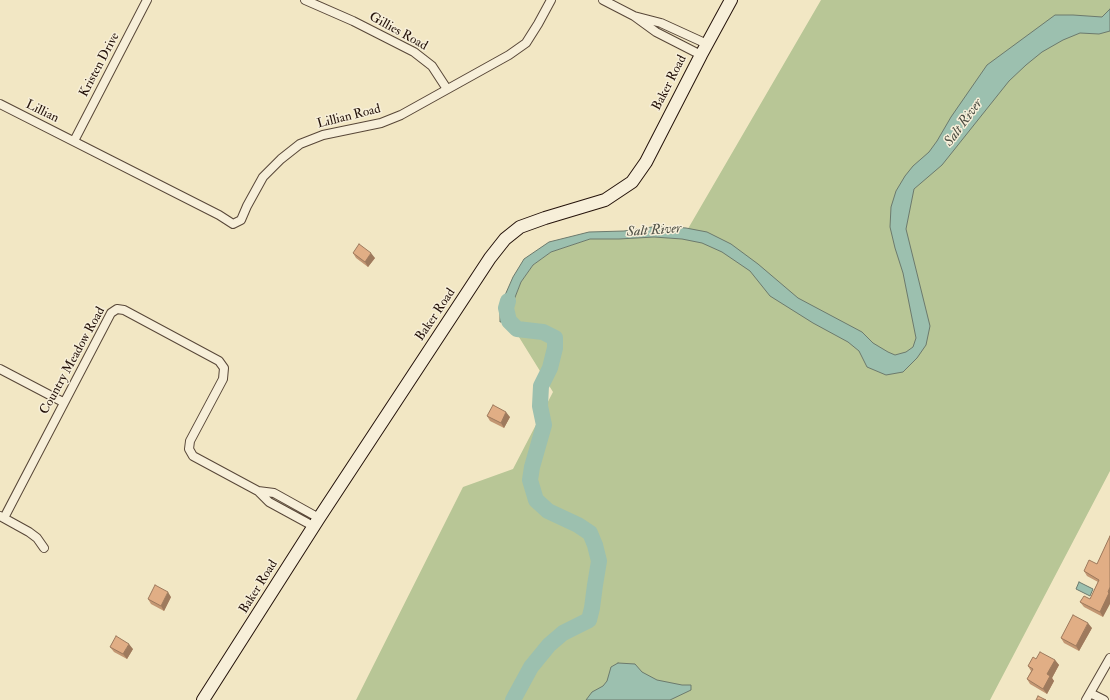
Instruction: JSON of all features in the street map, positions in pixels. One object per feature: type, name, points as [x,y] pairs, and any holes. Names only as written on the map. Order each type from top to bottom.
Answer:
[{"type":"street","name":"Kristen Drive","points":[[74,141],[147,0]]},
{"type":"street","name":"Gillies Road","points":[[304,0],[353,21],[414,52],[432,66],[447,90]]},
{"type":"street","name":"Lillian Road","points":[[74,141],[219,215],[233,224],[241,220],[263,177],[281,159],[300,144],[323,135],[381,123],[401,115],[509,55],[526,43],[551,0]]},
{"type":"street","points":[[603,0],[634,16],[656,32],[701,55]]},
{"type":"street","name":"Baker Road","points":[[203,700],[316,522],[486,265],[505,239],[520,227],[605,200],[632,182],[646,162],[731,0]]},
{"type":"street","points":[[634,16],[661,23],[707,44]]},
{"type":"street","name":"Lillian","points":[[0,104],[74,141]]},
{"type":"street","name":"Country Meadow Road","points":[[2,517],[111,313],[117,309],[124,310],[219,361],[224,368],[223,379],[190,441],[189,449],[193,456],[258,491],[274,493],[316,522]]},
{"type":"street","points":[[0,370],[63,402]]},
{"type":"street","points":[[2,517],[29,532],[37,538],[44,548]]},
{"type":"street","points":[[1104,700],[1088,696],[1110,658]]},
{"type":"shaded area","points":[[821,0],[1110,0],[1110,471],[990,700],[356,700],[463,487],[513,469],[553,392],[509,321],[512,305],[521,282],[533,265],[551,252],[590,239],[654,237],[682,239]]},
{"type":"water","points":[[1110,9],[1110,31],[1099,34],[1080,33],[1063,40],[1042,52],[1009,81],[942,165],[914,189],[906,229],[930,326],[926,345],[917,358],[903,372],[886,375],[867,367],[859,351],[848,342],[813,323],[770,296],[750,271],[722,252],[702,243],[682,239],[654,237],[590,239],[551,252],[533,265],[521,282],[512,305],[509,321],[500,322],[502,302],[513,277],[524,259],[549,242],[589,232],[624,231],[659,226],[686,228],[707,232],[731,244],[758,264],[798,298],[862,332],[873,343],[888,352],[895,355],[906,352],[913,347],[916,338],[903,273],[890,227],[891,207],[896,191],[913,166],[929,152],[937,141],[951,117],[987,65],[1055,15],[1102,17]]},
{"type":"water","points":[[1079,582],[1093,589],[1090,596],[1076,589]]},
{"type":"water","points":[[618,663],[635,664],[642,672],[657,680],[682,685],[691,685],[691,690],[670,700],[586,700],[592,692],[603,686],[607,681],[611,667]]},
{"type":"building","points":[[359,244],[371,253],[365,262],[353,253]]},
{"type":"building","points":[[493,405],[506,412],[501,423],[487,416]]},
{"type":"building","points":[[1110,536],[1110,587],[1109,593],[1100,612],[1080,602],[1084,596],[1090,599],[1099,580],[1084,571],[1089,560],[1097,564]]},
{"type":"building","points":[[155,585],[168,592],[161,606],[148,599]]},
{"type":"building","points":[[1073,615],[1088,623],[1076,646],[1061,638]]},
{"type":"building","points":[[116,636],[129,644],[123,654],[110,647]]},
{"type":"building","points":[[1040,652],[1055,660],[1047,674],[1050,676],[1043,689],[1027,679],[1033,669],[1028,666],[1033,657],[1036,659]]},
{"type":"building","points":[[1038,696],[1046,700],[1036,700]]},
{"type":"waterway","name":"Salt River","points":[[508,301],[506,308],[509,321],[517,329],[543,332],[555,338],[555,348],[550,368],[541,386],[540,406],[544,425],[532,467],[530,480],[536,500],[548,511],[578,525],[590,533],[599,561],[589,620],[563,633],[549,645],[531,667],[513,700]]}]
